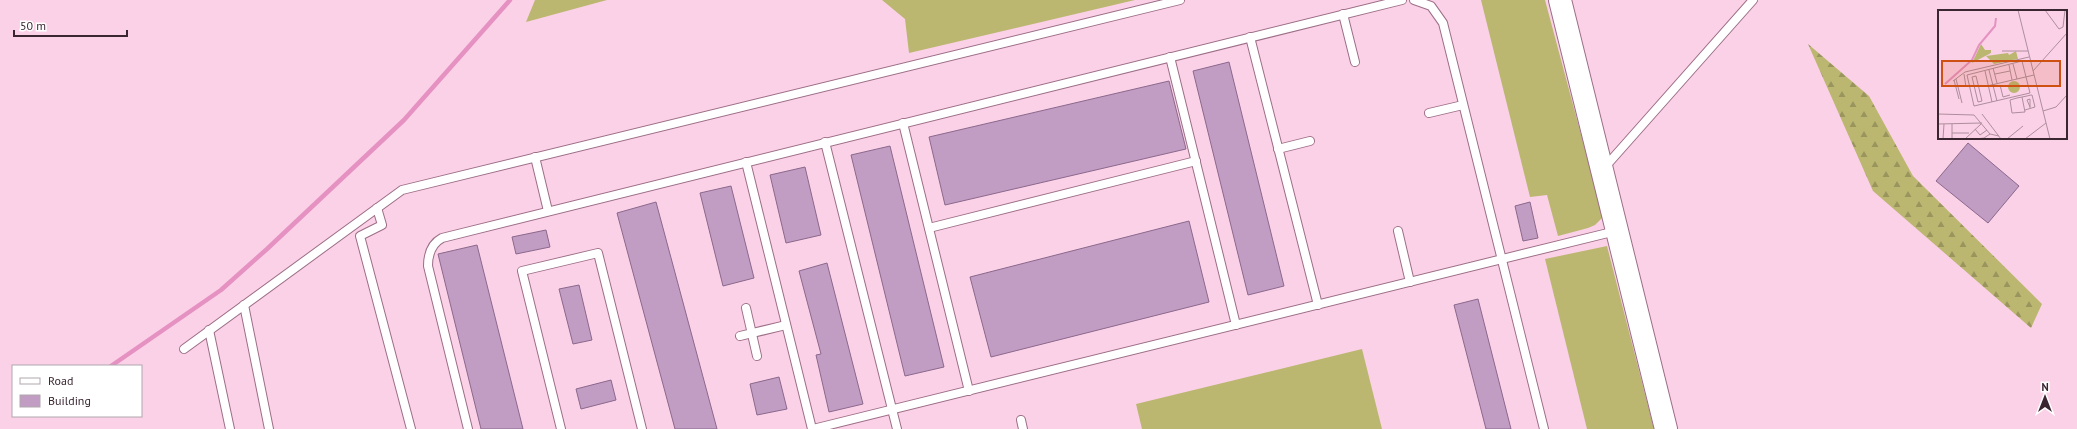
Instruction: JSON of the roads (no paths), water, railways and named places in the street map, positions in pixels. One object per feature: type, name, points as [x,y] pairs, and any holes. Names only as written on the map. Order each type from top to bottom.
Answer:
[{"type":"main road","points":[[1560,0],[1666,429]]},
{"type":"lane","points":[[184,349],[402,190],[1180,0]]},
{"type":"lane","points":[[468,429],[428,266],[429,253],[434,244],[446,236],[1402,0]]},
{"type":"lane","points":[[1414,0],[1431,6],[1440,17],[1544,429]]},
{"type":"lane","points":[[1601,170],[1753,0]]},
{"type":"lane","points":[[1343,14],[1355,62]]},
{"type":"lane","points":[[1250,37],[1318,305]]},
{"type":"lane","points":[[1170,57],[1236,325]]},
{"type":"lane","points":[[1429,113],[1463,105]]},
{"type":"lane","points":[[903,123],[969,391]]},
{"type":"lane","points":[[1278,149],[1310,141]]},
{"type":"lane","points":[[825,142],[897,429]]},
{"type":"lane","points":[[535,157],[548,210]]},
{"type":"lane","points":[[929,228],[1196,161]]},
{"type":"lane","points":[[746,162],[813,429],[1617,231]]},
{"type":"lane","points":[[376,208],[382,225],[360,236],[411,429]]},
{"type":"lane","points":[[1398,231],[1410,282]]},
{"type":"lane","points":[[561,429],[522,271],[598,253],[642,429]]},
{"type":"lane","points":[[244,306],[269,429]]},
{"type":"lane","points":[[746,308],[757,356]]},
{"type":"lane","points":[[740,336],[786,325]]},
{"type":"lane","points":[[209,330],[230,429]]},
{"type":"lane","points":[[1020,420],[1023,429]]},
{"type":"waterway","points":[[112,365],[221,290],[267,249],[404,120],[510,0]]}]
